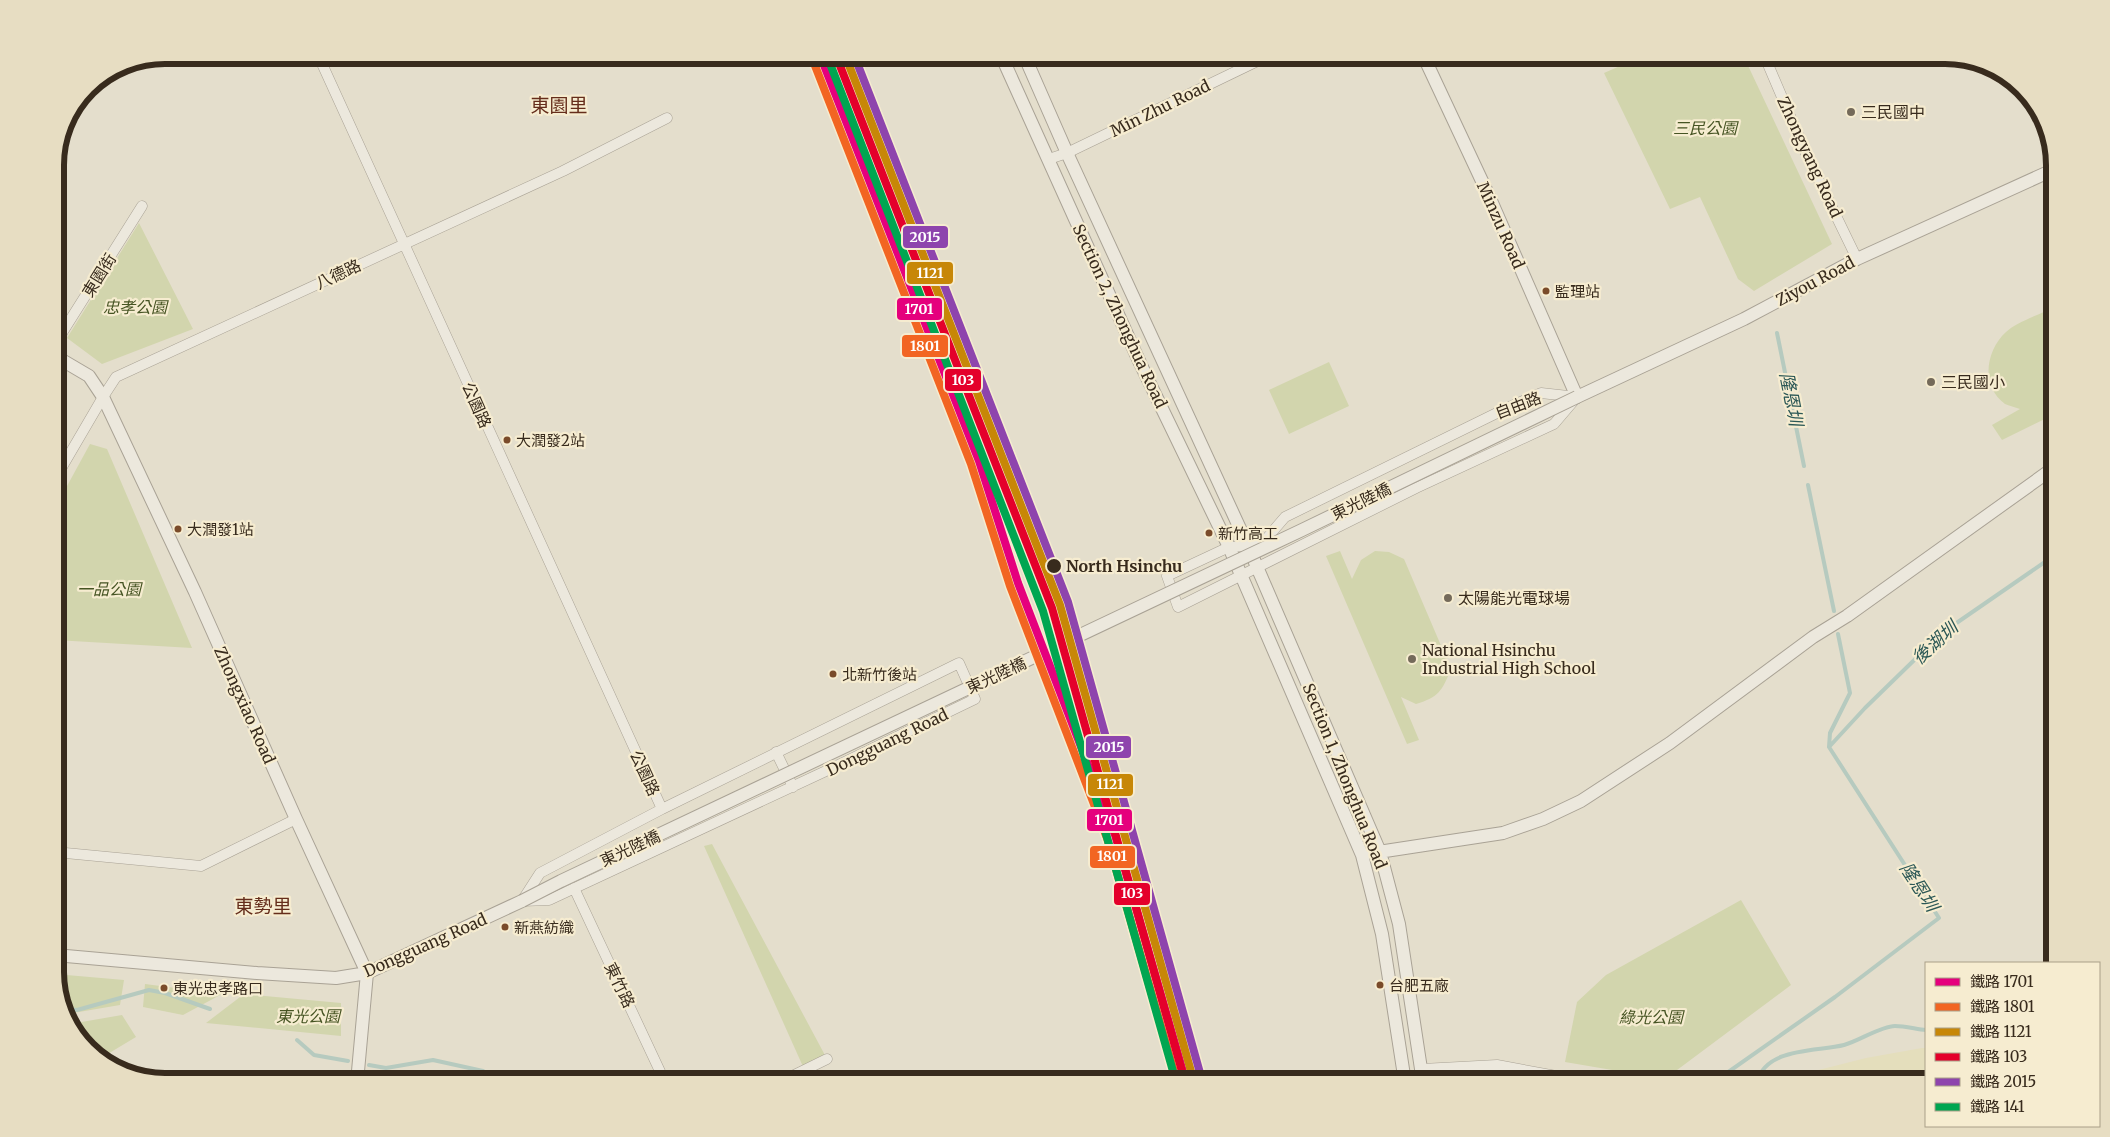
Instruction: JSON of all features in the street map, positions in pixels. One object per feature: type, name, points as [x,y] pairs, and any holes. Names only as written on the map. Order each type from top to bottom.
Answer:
[{"type":"street","name":"公園路","points":[[322,64],[662,808]]},
{"type":"street","name":"Section 2, Zhonghua Road","points":[[1005,64],[1140,363],[1241,575]]},
{"type":"street","name":"Section 2, Zhonghua Road","points":[[1028,64],[1066,153],[1258,567]]},
{"type":"street","name":"Min Zhu Road","points":[[1049,159],[1066,153],[1251,64]]},
{"type":"street","name":"Minzu Road","points":[[1427,64],[1489,196],[1577,396]]},
{"type":"street","name":"Zhongyang Road","points":[[1768,64],[1808,158],[1857,259]]},
{"type":"street","name":"八德路","points":[[64,464],[116,377],[563,171],[667,118]]},
{"type":"street","name":"Ziyou Road","points":[[1577,396],[1776,302],[1857,259],[2046,173]]},
{"type":"street","name":"東園街","points":[[64,330],[142,206]]},
{"type":"street","name":"Zhongxiao Road","points":[[64,361],[89,376],[103,397],[192,585],[367,973],[358,1073]]},
{"type":"street","name":"自由路","points":[[1541,393],[1577,396],[1554,424],[1416,488],[1178,607],[1167,576],[1229,547],[1248,546],[1266,538],[1284,517],[1541,393]]},
{"type":"street","name":"東光陸橋","points":[[522,901],[570,876],[1302,530],[1577,396]]},
{"type":"street","points":[[1362,855],[1503,834],[1544,819],[1581,801],[1670,743],[1814,637],[2046,473]]},
{"type":"street","name":"Section 1, Zhonghua Road","points":[[1258,567],[1380,852],[1399,924],[1422,1073]]},
{"type":"street","name":"Section 1, Zhonghua Road","points":[[1241,575],[1362,855],[1382,934],[1403,1073]]},
{"type":"street","name":"Dongguang Road","points":[[64,956],[256,973],[336,978],[367,973],[522,901],[549,900],[793,787],[975,699],[959,663],[662,808],[540,873],[522,901]]},
{"type":"street","points":[[776,752],[793,787]]},
{"type":"street","points":[[64,853],[201,866],[296,819]]},
{"type":"street","name":"東竹路","points":[[574,888],[661,1073]]},
{"type":"street","points":[[798,1073],[827,1059]]},
{"type":"street","points":[[1442,1073],[1497,1065],[1540,1073]]},
{"type":"shaded area","points":[[1925,1048],[1925,1073],[1807,1073],[1866,1058]]},
{"type":"green space","name":"三民公園","points":[[1624,64],[1747,64],[1832,244],[1754,291],[1738,279],[1700,197],[1670,209],[1604,73]]},
{"type":"green space","name":"忠孝公園","points":[[139,223],[193,329],[102,364],[67,338]]},
{"type":"green space","points":[[2046,311],[2046,418],[2002,440],[1992,425],[2020,409],[2005,404],[1992,388],[1989,378],[1990,358],[1994,348],[2006,332]]},
{"type":"green space","points":[[1329,362],[1349,406],[1289,434],[1269,390]]},
{"type":"green space","name":"一品公園","points":[[90,444],[107,449],[192,648],[64,641],[64,492]]},
{"type":"green space","points":[[1340,551],[1352,579],[1361,560],[1375,551],[1389,552],[1404,559],[1451,669],[1442,688],[1430,699],[1416,704],[1401,697],[1419,740],[1407,744],[1326,556]]},
{"type":"green space","points":[[712,844],[827,1059],[805,1071],[704,846]]},
{"type":"green space","name":"綠光公園","points":[[1741,900],[1791,985],[1673,1073],[1630,1073],[1565,1062],[1577,1002],[1606,975]]},
{"type":"green space","points":[[64,975],[124,980],[120,1005],[72,1013],[66,992]]},
{"type":"green space","points":[[145,984],[222,994],[183,1015],[143,1007]]},
{"type":"green space","name":"東光公園","points":[[244,994],[341,1003],[341,1036],[206,1023]]},
{"type":"green space","points":[[122,1015],[136,1037],[107,1054],[89,1039],[78,1023]]},
{"type":"waterway","name":"隆恩圳","points":[[1777,333],[1804,466]]},
{"type":"waterway","name":"隆恩圳","points":[[1808,485],[1834,611]]},
{"type":"waterway","name":"後湖圳","points":[[1829,747],[1865,708],[1942,633],[2046,561]]},
{"type":"waterway","name":"隆恩圳","points":[[1727,1073],[1835,997],[1939,918],[1829,747],[1830,733],[1850,693],[1838,634]]},
{"type":"waterway","points":[[71,1009],[77,1010],[149,990],[165,993],[210,1009]]},
{"type":"waterway","points":[[1761,1073],[1771,1062],[1781,1057],[1844,1045],[1889,1027],[1899,1026],[1925,1030]]},
{"type":"waterway","points":[[297,1040],[314,1055],[348,1061]]},
{"type":"waterway","points":[[369,1065],[386,1068],[433,1060],[483,1071]]},
{"type":"railway","points":[[1127,877],[1153,938]]},
{"type":"rail line","name":"1801","points":[[814,64],[971,464],[1010,586],[1107,838],[1174,1073]]},
{"type":"rail line","name":"1701","points":[[824,64],[979,461],[1018,583],[1115,835],[1183,1073]]},
{"type":"rail line","name":"141","points":[[830,64],[1043,611],[1173,1073]]},
{"type":"rail line","name":"103","points":[[839,64],[1052,608],[1182,1073]]},
{"type":"rail line","name":"1121","points":[[849,64],[1060,605],[1191,1073]]},
{"type":"rail line","name":"2015","points":[[858,64],[1068,602],[1200,1073]]},
{"type":"place","name":"三民國中","points":[[1851,112]]},
{"type":"place","name":"監理站","points":[[1546,291]]},
{"type":"place","name":"三民國小","points":[[1931,382]]},
{"type":"place","name":"大潤發2站","points":[[507,440]]},
{"type":"place","name":"大潤發1站","points":[[178,529]]},
{"type":"place","name":"新竹高工","points":[[1209,533]]},
{"type":"place","name":"North Hsinchu","points":[[1054,566]]},
{"type":"place","name":"太陽能光電球場","points":[[1448,598]]},
{"type":"place","name":"National Hsinchu Industrial High School","points":[[1412,659]]},
{"type":"place","name":"北新竹後站","points":[[833,674]]},
{"type":"place","name":"新燕紡織","points":[[505,927]]},
{"type":"place","name":"台肥五廠","points":[[1380,985]]},
{"type":"place","name":"東光忠孝路口","points":[[164,988]]},
{"type":"district","name":"東園里","points":[[559,105]]},
{"type":"district","name":"東勢里","points":[[263,906]]}]
